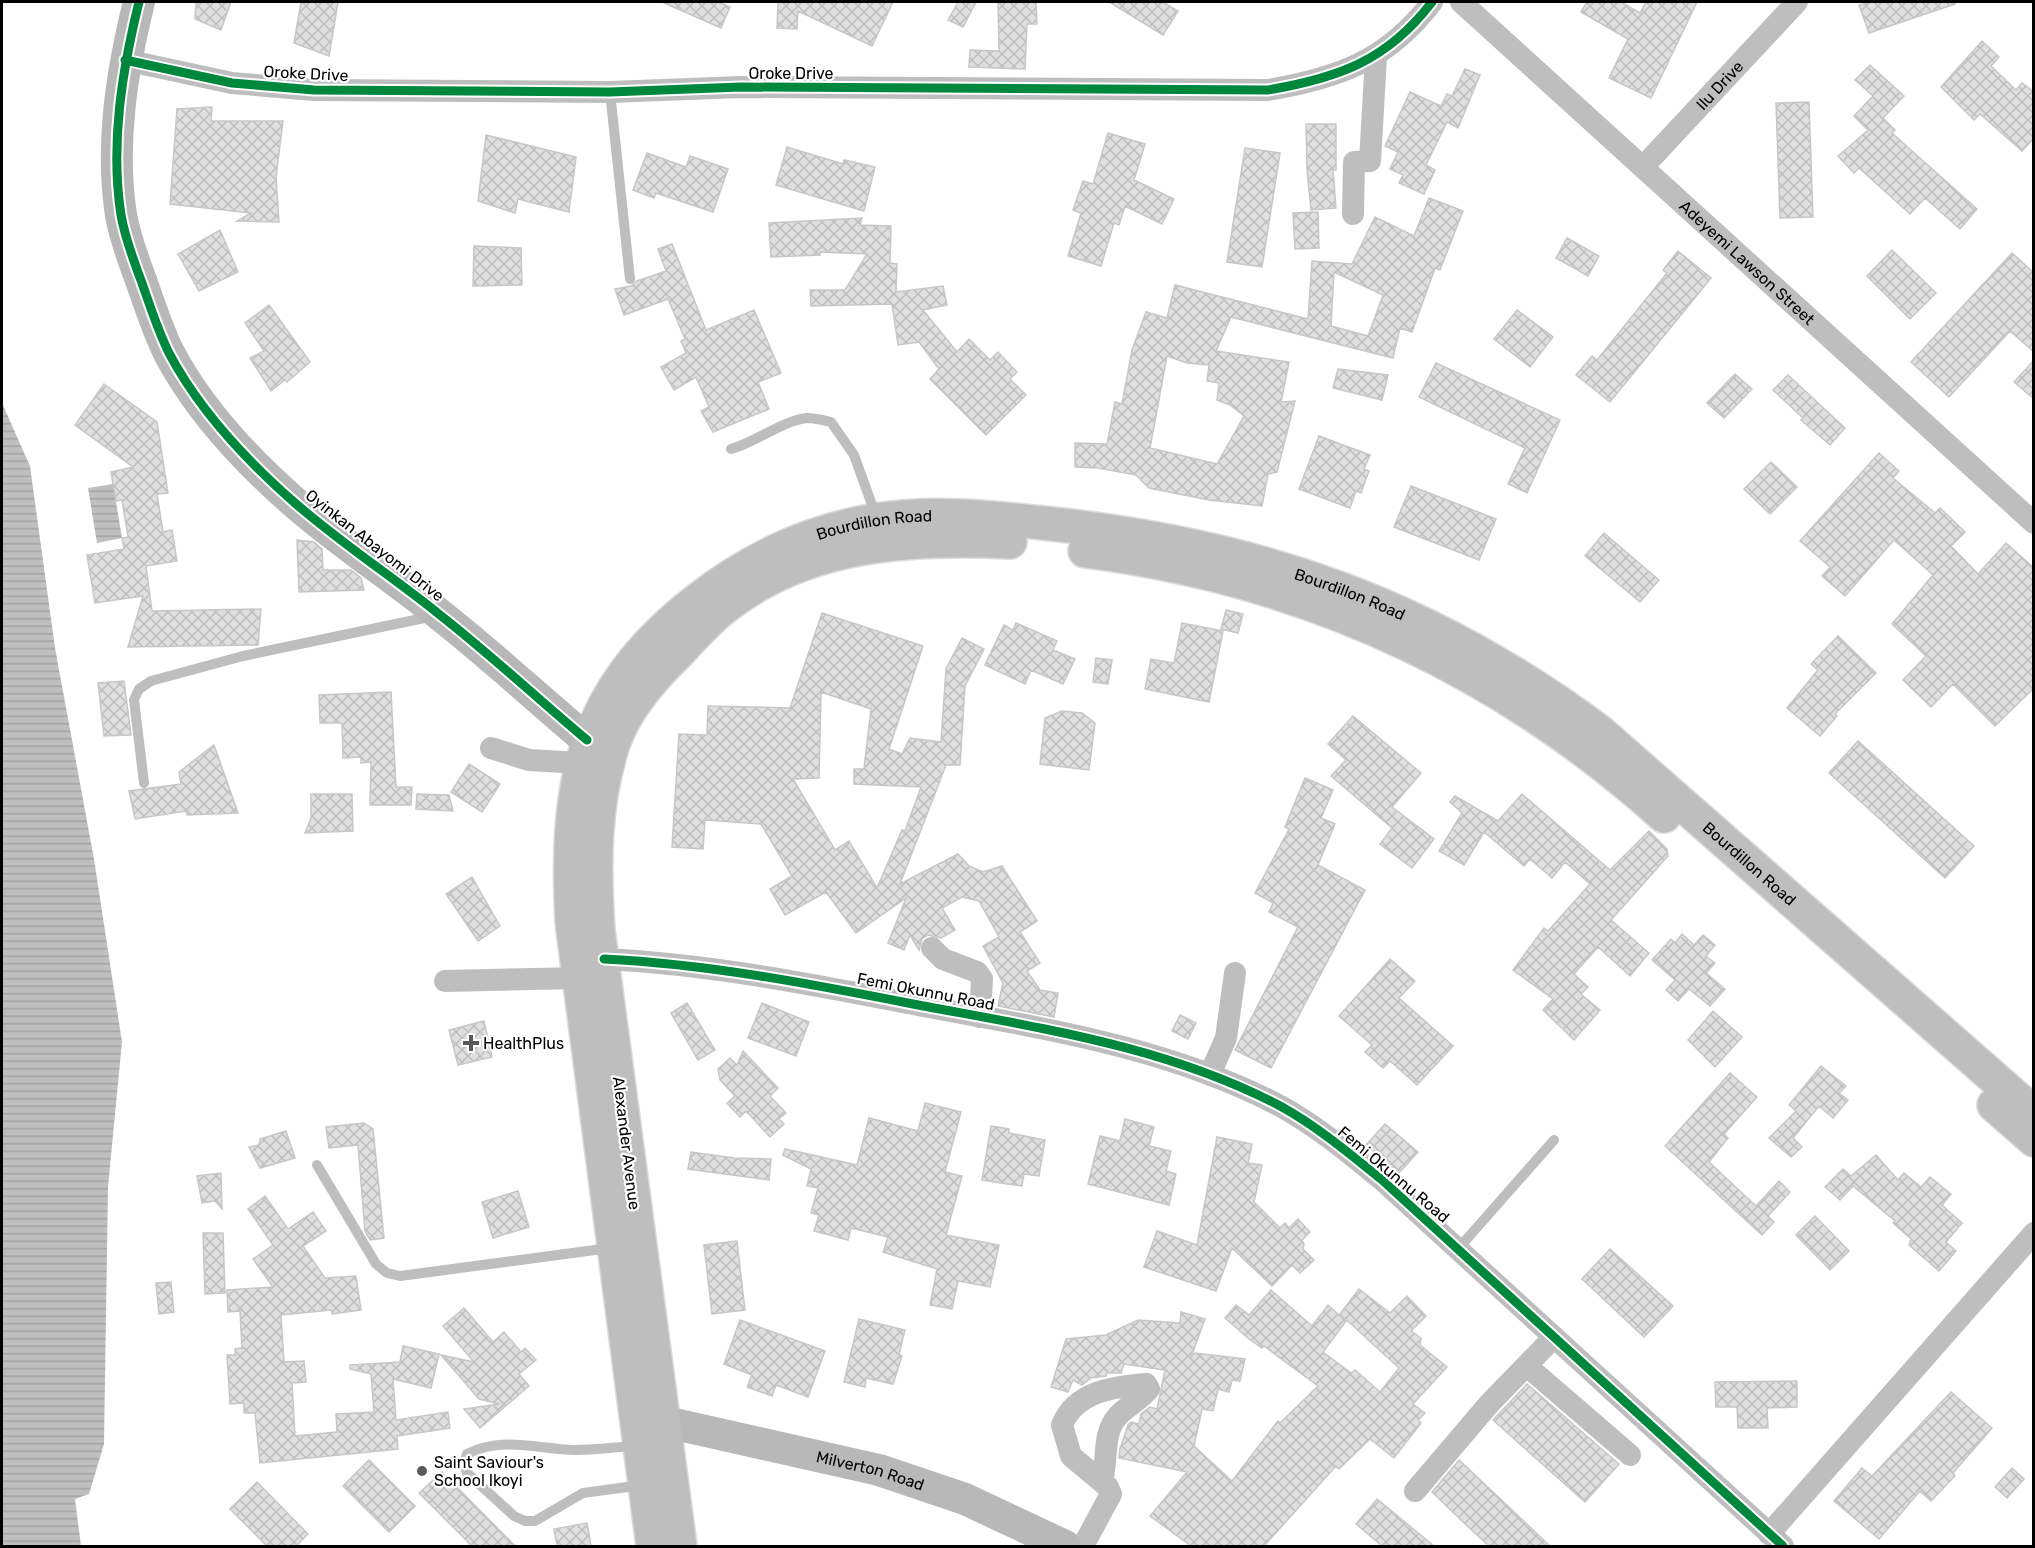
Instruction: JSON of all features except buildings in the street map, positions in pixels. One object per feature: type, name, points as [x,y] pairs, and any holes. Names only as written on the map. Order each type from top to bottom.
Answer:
[{"type":"main road","name":"Bourdillon Road","points":[[594,748],[623,672],[646,644],[736,570],[798,540],[877,520],[951,516],[1007,519],[1168,541],[1261,562],[1348,591],[1445,633],[1537,686],[1600,732],[2034,1113]]},
{"type":"main road","name":"Bourdillon Road","points":[[594,748],[626,716],[661,670],[726,606],[784,572],[840,552],[934,540],[1015,542],[1110,554],[1262,588],[1370,626],[1457,668],[1541,718],[1625,783],[2034,1140]]},
{"type":"main road","name":"Alexander Avenue","points":[[594,748],[575,795],[569,867],[572,922],[592,969],[616,1169],[666,1422],[680,1546]]},
{"type":"main road","name":"Alexander Avenue","points":[[616,1169],[614,1247],[653,1546]]},
{"type":"street","name":"Oyinkan Abayomi Drive","points":[[139,2],[125,60],[117,161],[121,217],[137,270],[168,352],[189,385],[230,439],[294,502],[345,545],[440,615],[594,748]]},
{"type":"street","name":"Oroke Drive","points":[[125,60],[232,83],[314,90],[610,92],[741,87],[1268,90],[1313,82],[1342,73],[1376,57],[1417,21],[1432,2]]},
{"type":"street","name":"Adeyemi Lawson Street","points":[[1461,2],[2034,523]]},
{"type":"street","name":"Ilu Drive","points":[[1643,167],[1797,2]]},
{"type":"street","points":[[1353,214],[1354,162],[1370,161],[1376,57]]},
{"type":"street","points":[[491,748],[529,760],[594,748]]},
{"type":"street","points":[[932,948],[943,959],[977,972],[982,979],[980,1017]]},
{"type":"street","name":"Femi Okunnu Road","points":[[445,981],[653,962],[819,986],[1109,1042],[1210,1074],[1284,1108],[1335,1142],[1381,1179],[1776,1540]]},
{"type":"street","points":[[1210,1074],[1226,1038],[1235,973]]},
{"type":"street","points":[[1776,1540],[2034,1233]]},
{"type":"street","points":[[1415,1491],[1490,1404],[1528,1367],[1554,1337]]},
{"type":"street","points":[[1528,1367],[1630,1455]]},
{"type":"street","points":[[1083,1546],[1111,1494],[1102,1481],[1071,1456],[1062,1425],[1067,1413],[1076,1403],[1099,1391],[1146,1384],[1149,1389],[1142,1399],[1117,1417],[1112,1426],[1107,1441],[1106,1467],[1102,1481]]},
{"type":"street","name":"Milverton Road","points":[[666,1422],[879,1470],[965,1499],[1065,1546]]},
{"type":"lane","points":[[610,92],[630,279]]},
{"type":"lane","points":[[731,449],[746,445],[792,422],[809,418],[831,422],[854,455],[877,520]]},
{"type":"lane","points":[[144,783],[134,700],[139,689],[151,681],[243,656],[440,615]]},
{"type":"lane","points":[[1458,1249],[1554,1140]]},
{"type":"lane","points":[[317,1165],[376,1264],[387,1274],[400,1276],[614,1247]]},
{"type":"lane","points":[[639,1446],[575,1450],[502,1443],[480,1448],[467,1454],[464,1464],[467,1473],[486,1492],[514,1516],[525,1521],[535,1521],[583,1493],[644,1485]]},
{"type":"shaded area","points":[[2,403],[30,466],[55,648],[94,859],[122,1042],[108,1187],[104,1444],[89,1494],[75,1499],[81,1546],[2,1546]]},
{"type":"shaded area","points":[[113,484],[122,538],[97,543],[88,488]]},
{"type":"cycle path","points":[[139,2],[127,54],[117,135],[121,215],[127,241],[161,336],[181,374],[225,434],[277,487],[331,532],[459,630],[587,740]]},
{"type":"cycle path","points":[[125,60],[232,83],[314,90],[610,92],[741,87],[1268,90],[1317,79],[1359,64],[1379,53],[1397,39],[1432,2]]},
{"type":"cycle path","points":[[604,959],[682,965],[759,976],[1055,1031],[1148,1054],[1194,1069],[1238,1086],[1282,1107],[1321,1132],[1381,1179],[1783,1546]]},
{"type":"place","name":"HealthPlus","points":[[471,1043]]},
{"type":"place","name":"Saint Saviour's School Ikoyi","points":[[422,1471]]}]
